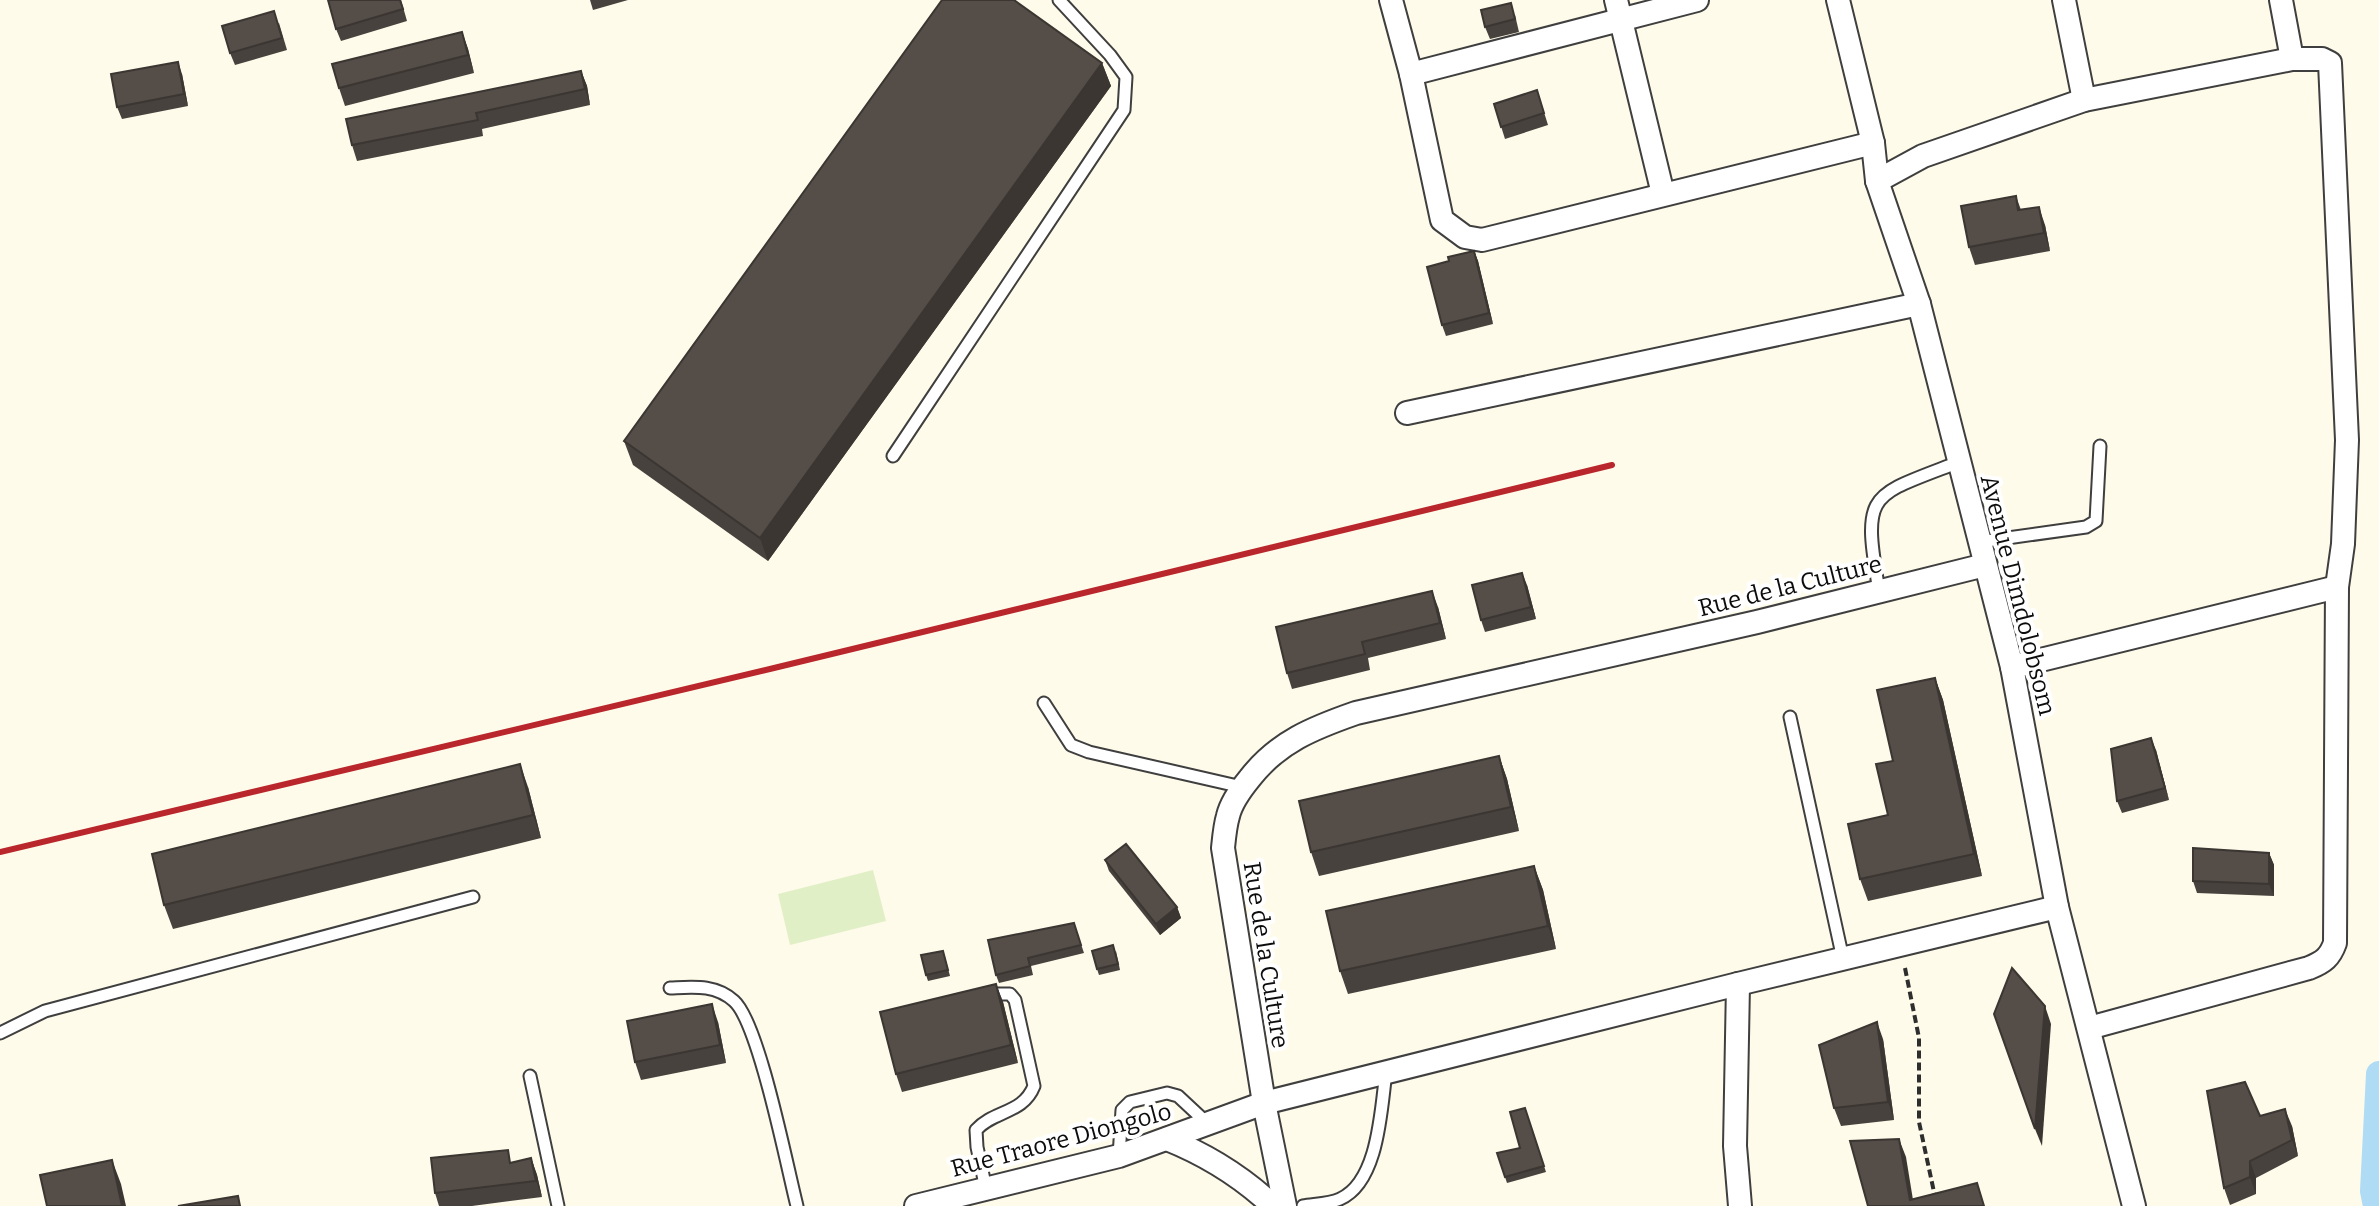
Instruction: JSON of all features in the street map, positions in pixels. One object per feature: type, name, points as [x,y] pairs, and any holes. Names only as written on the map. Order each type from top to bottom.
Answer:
[{"type":"street","points":[[1391,0],[1411,74],[1442,220],[1465,237],[1482,240],[1873,143]]},
{"type":"street","points":[[1411,74],[1619,10],[1697,0]]},
{"type":"street","name":"Avenue Dimdolobsom","points":[[1838,0],[1873,143],[1877,181],[1919,304],[2012,667],[2057,907],[2134,1206]]},
{"type":"street","points":[[2064,0],[2084,100]]},
{"type":"street","points":[[2281,0],[2292,59]]},
{"type":"street","points":[[1619,10],[1663,194]]},
{"type":"street","points":[[1877,181],[1923,156],[2084,100],[2292,59],[2322,59],[2330,63],[2347,440],[2343,544],[2337,587],[2336,929],[2331,954],[2323,962],[2309,968],[2089,1028]]},
{"type":"street","points":[[1407,413],[1919,304]]},
{"type":"street","name":"Rue de la Culture","points":[[1285,1206],[1264,1103],[1223,848],[1228,815],[1242,787],[1262,762],[1288,740],[1356,713],[1757,622],[1985,565]]},
{"type":"street","points":[[2012,667],[2337,587]]},
{"type":"street","points":[[1264,1103],[2057,907]]},
{"type":"street","points":[[1738,984],[1735,1146],[1740,1206]]},
{"type":"street","name":"Rue Traore Diongolo","points":[[916,1206],[1119,1156],[1264,1103]]},
{"type":"street","points":[[1167,1139],[1223,1165],[1273,1206]]},
{"type":"lane","points":[[893,456],[1124,110],[1126,77],[1059,0]]},
{"type":"lane","points":[[1979,542],[2086,527],[2096,521],[2100,446]]},
{"type":"lane","points":[[1879,591],[1870,538],[1876,502],[1890,489],[1959,462]]},
{"type":"lane","points":[[1044,703],[1071,745],[1089,752],[1242,787]]},
{"type":"lane","points":[[1790,717],[1843,959]]},
{"type":"lane","points":[[0,1033],[45,1011],[473,897]]},
{"type":"lane","points":[[670,988],[709,986],[735,1001],[752,1029],[797,1206]]},
{"type":"lane","points":[[973,996],[1010,994],[1015,1000],[1034,1086],[1030,1098],[1013,1109],[987,1118],[976,1130],[986,1189]]},
{"type":"lane","points":[[1303,1206],[1339,1199],[1354,1189],[1375,1150],[1386,1072]]},
{"type":"lane","points":[[530,1076],[558,1206]]},
{"type":"lane","points":[[1119,1156],[1122,1110],[1130,1102],[1167,1093],[1178,1096],[1209,1125]]},
{"type":"path","points":[[1901,946],[1919,1038],[1919,1122],[1937,1206]]},
{"type":"green space","points":[[873,870],[886,921],[790,945],[778,894]]},
{"type":"building","points":[[328,0],[400,0],[403,9],[336,29]]},
{"type":"building","points":[[942,0],[1014,0],[1102,63],[760,538],[624,441]]},
{"type":"building","points":[[1511,3],[1515,19],[1485,27],[1481,10]]},
{"type":"building","points":[[274,11],[282,38],[230,53],[222,26]]},
{"type":"building","points":[[462,32],[468,55],[339,88],[332,64]]},
{"type":"building","points":[[178,62],[184,94],[117,107],[111,74]]},
{"type":"building","points":[[581,71],[585,89],[476,113],[478,120],[352,145],[346,119]]},
{"type":"building","points":[[1537,90],[1544,113],[1501,127],[1494,104]]},
{"type":"building","points":[[2016,196],[2018,210],[2039,207],[2044,233],[1969,247],[1961,206]]},
{"type":"building","points":[[1474,251],[1489,313],[1442,325],[1427,267],[1449,261],[1448,257]]},
{"type":"building","points":[[1522,573],[1531,607],[1481,620],[1472,585]]},
{"type":"building","points":[[1432,591],[1440,623],[1362,642],[1365,654],[1287,673],[1276,627]]},
{"type":"building","points":[[1935,678],[1974,854],[1860,879],[1848,824],[1888,815],[1876,764],[1893,761],[1877,690]]},
{"type":"building","points":[[2151,738],[2165,788],[2117,801],[2111,749]]},
{"type":"building","points":[[1499,756],[1511,807],[1311,852],[1299,801]]},
{"type":"building","points":[[520,764],[533,815],[164,905],[152,854]]},
{"type":"building","points":[[1126,844],[1177,907],[1156,924],[1105,860]]},
{"type":"building","points":[[2193,848],[2269,853],[2269,884],[2193,881]]},
{"type":"building","points":[[1534,866],[1548,926],[1340,971],[1326,911]]},
{"type":"building","points":[[1074,923],[1081,945],[1028,958],[1030,966],[996,975],[988,940]]},
{"type":"building","points":[[1113,945],[1118,964],[1097,969],[1092,951]]},
{"type":"building","points":[[943,951],[948,970],[926,975],[921,955]]},
{"type":"building","points":[[2012,968],[2045,1006],[2035,1129],[1994,1014]]},
{"type":"building","points":[[996,984],[1011,1045],[896,1074],[880,1012]]},
{"type":"building","points":[[712,1004],[720,1045],[635,1062],[627,1021]]},
{"type":"building","points":[[1877,1022],[1888,1102],[1834,1108],[1819,1045]]},
{"type":"building","points":[[2245,1082],[2260,1116],[2285,1109],[2292,1140],[2250,1161],[2250,1177],[2224,1188],[2207,1091]]},
{"type":"building","points":[[1525,1108],[1544,1166],[1505,1177],[1497,1153],[1520,1148],[1510,1112]]},
{"type":"building","points":[[1899,1139],[1910,1200],[1977,1183],[1984,1206],[1868,1206],[1850,1141]]},
{"type":"building","points":[[508,1150],[510,1163],[531,1158],[536,1181],[435,1193],[431,1158]]},
{"type":"building","points":[[112,1160],[122,1206],[47,1206],[40,1175]]},
{"type":"building","points":[[238,1196],[240,1206],[178,1206]]},
{"type":"waterway","points":[[2376,1206],[2373,1191],[2379,1074]]},
{"type":"railway","points":[[0,852],[1612,465]]}]
